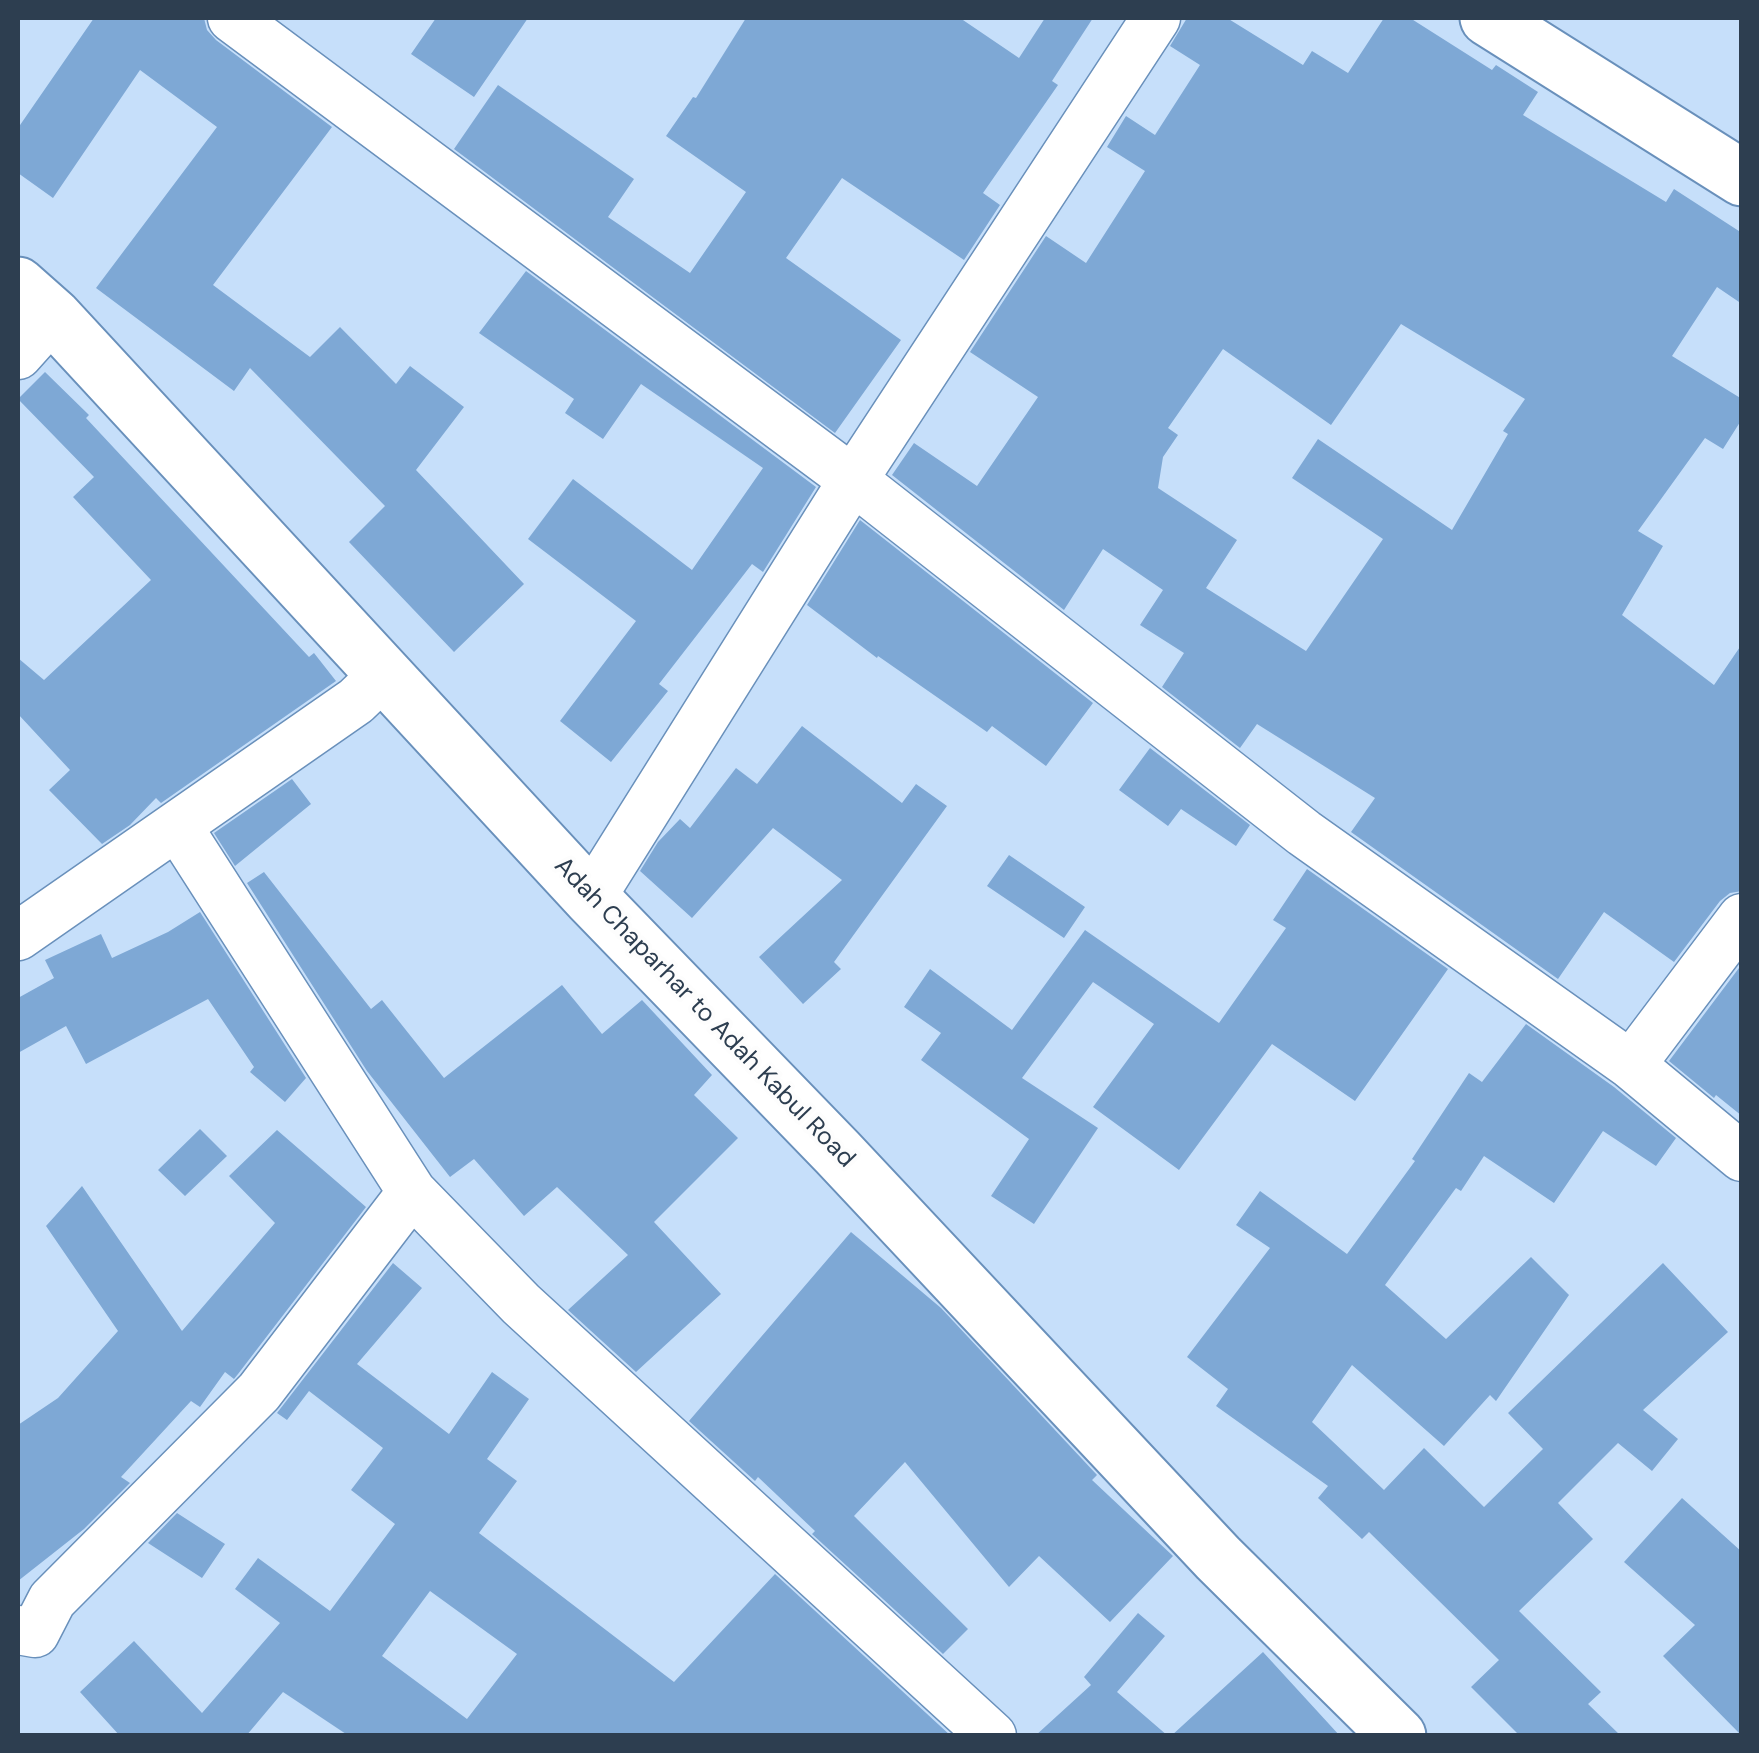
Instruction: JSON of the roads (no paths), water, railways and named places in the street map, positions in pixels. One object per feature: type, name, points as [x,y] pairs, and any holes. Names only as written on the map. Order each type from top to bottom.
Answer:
[{"type":"main road","points":[[1488,18],[1742,178]]},
{"type":"main road","name":"Adah Chaparhar to Adah Kabul Road","points":[[29,319],[384,673],[591,898],[838,1153],[1218,1558],[1398,1736]]},
{"type":"street","points":[[232,18],[853,480],[1304,833],[1630,1065],[1742,1157]]},
{"type":"street","points":[[591,898],[853,480],[1156,18]]},
{"type":"street","points":[[18,936],[356,701],[384,673]]},
{"type":"street","points":[[178,827],[412,1192],[521,1304],[992,1736]]},
{"type":"street","points":[[1630,1065],[1742,918]]},
{"type":"street","points":[[18,1630],[35,1633],[52,1600],[259,1392],[412,1192]]}]
